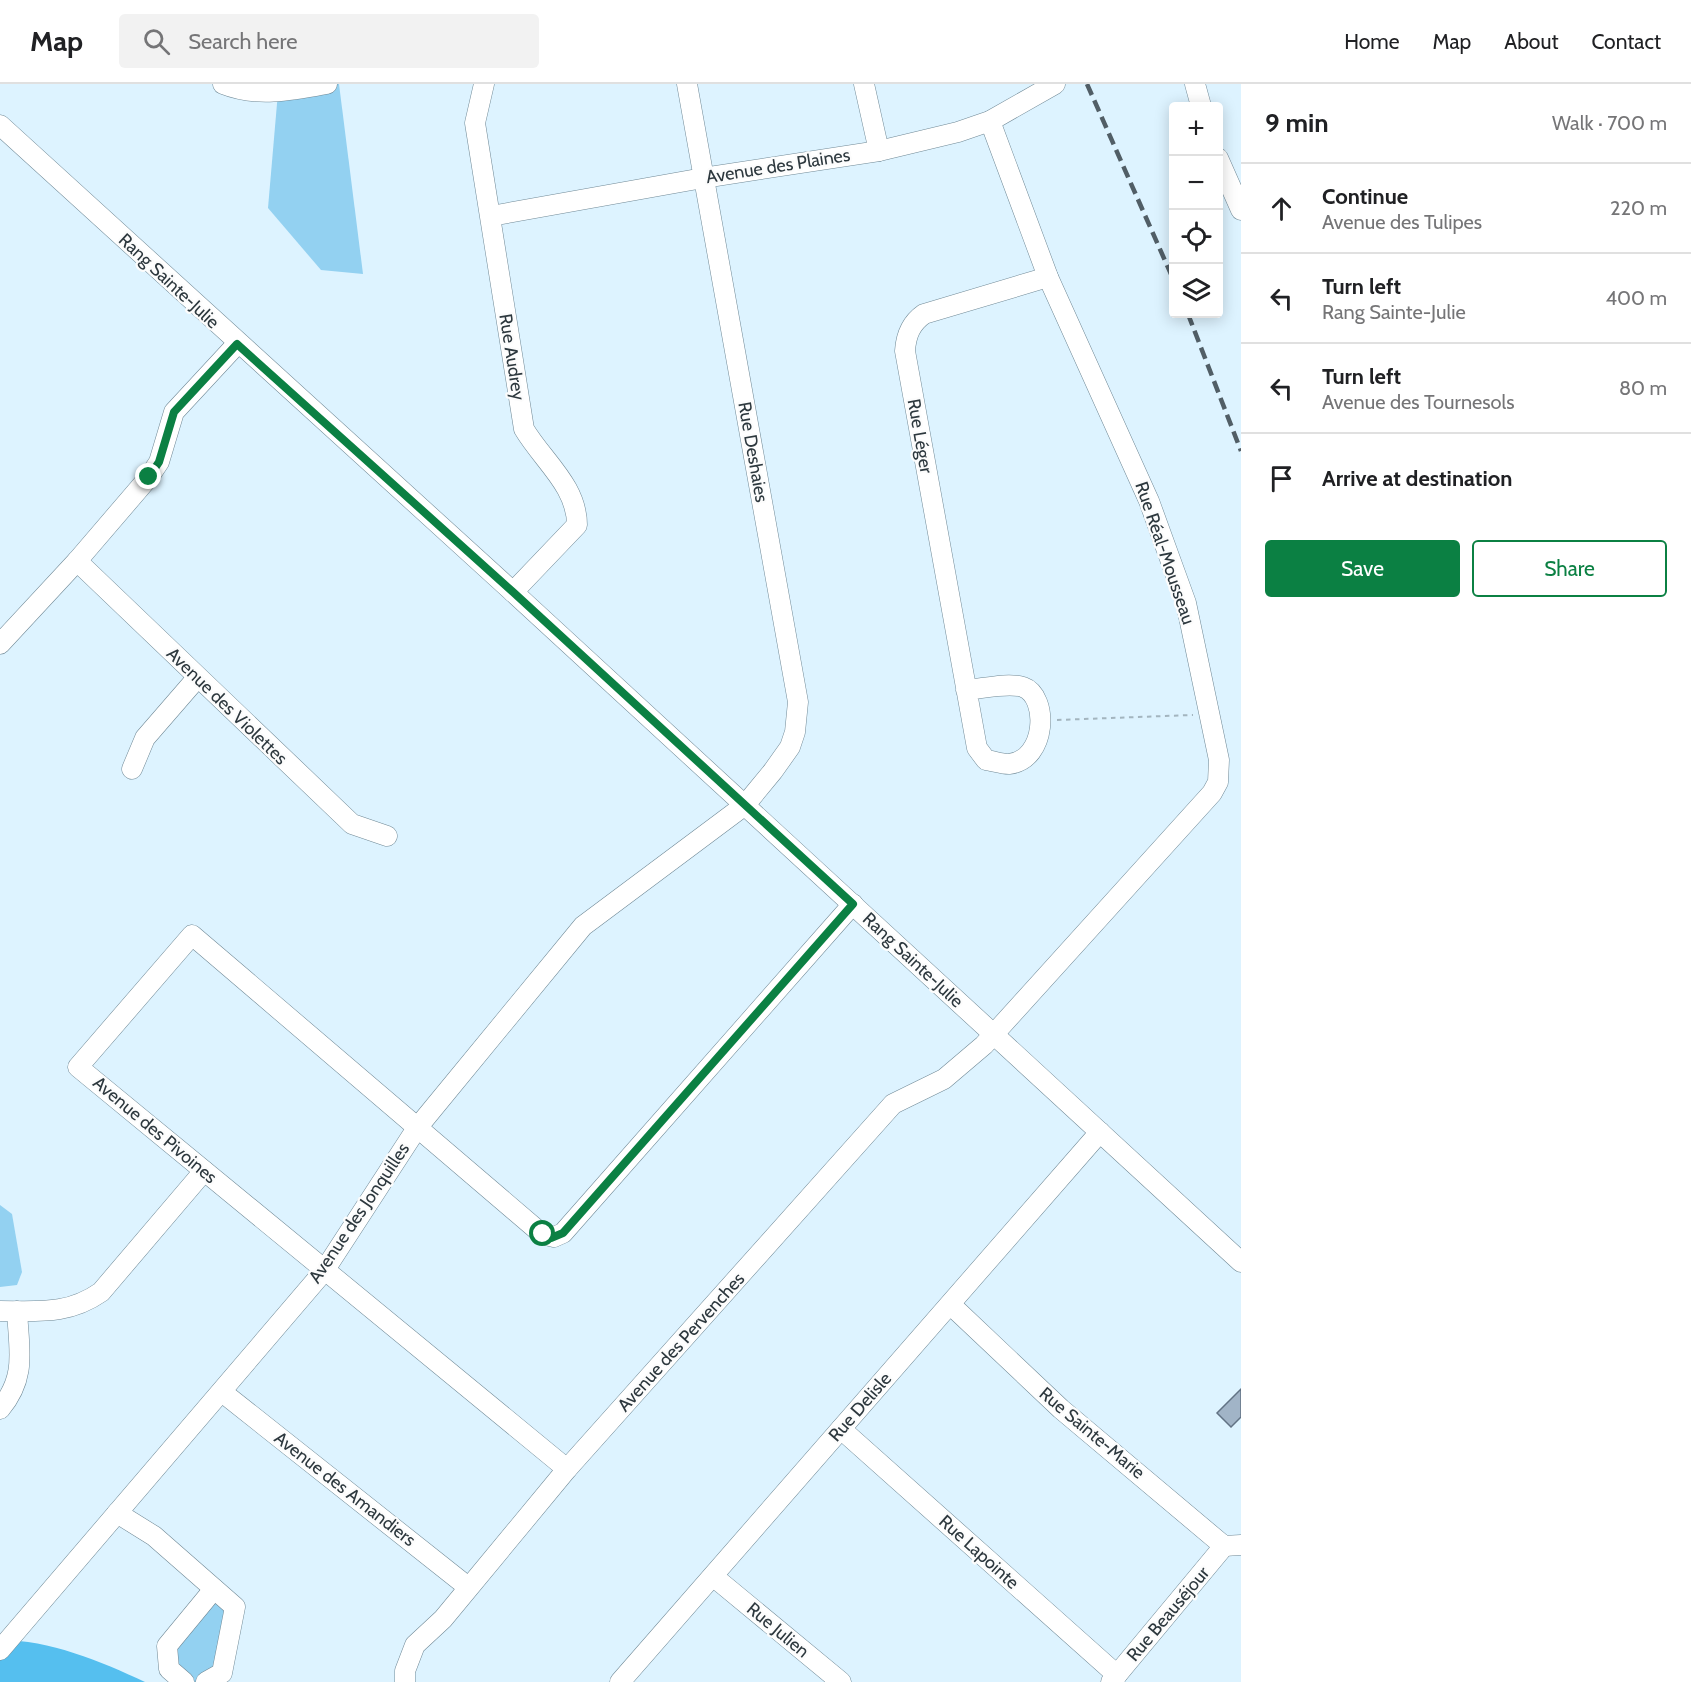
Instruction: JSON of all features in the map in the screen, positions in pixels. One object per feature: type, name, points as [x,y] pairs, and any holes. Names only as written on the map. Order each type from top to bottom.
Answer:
[{"type":"street","points":[[223,84],[243,92],[278,92],[327,84]]},
{"type":"street","name":"Rue Audrey","points":[[484,84],[475,123],[524,429],[537,450],[568,488],[577,508],[577,525],[513,592]]},
{"type":"street","name":"Rue Deshaies","points":[[687,84],[798,702],[795,732],[790,747],[745,805]]},
{"type":"street","points":[[864,84],[879,151]]},
{"type":"street","name":"Avenue des Plaines","points":[[491,216],[703,178],[879,151],[958,132],[990,121],[1055,84]]},
{"type":"street","points":[[1195,84],[1200,102]]},
{"type":"street","name":"Rue Réal-Mousseau","points":[[990,121],[1048,276],[1149,501],[1186,603],[1211,715],[1220,771],[1218,782],[1212,793],[994,1035]]},
{"type":"street","name":"Rang Sainte-Julie","points":[[0,125],[237,344],[513,592],[1241,1262]]},
{"type":"street","points":[[1223,169],[1241,210]]},
{"type":"street","name":"Rue Léger","points":[[1040,721],[1038,743],[1021,760],[1009,764],[986,760],[978,748],[905,351],[906,340],[916,320],[924,314],[1048,276]]},
{"type":"street","points":[[0,644],[77,561],[154,470],[159,462],[174,412],[237,344]]},
{"type":"street","name":"Avenue des Violettes","points":[[77,561],[352,824],[387,836]]},
{"type":"street","points":[[132,769],[145,738],[197,678]]},
{"type":"street","points":[[966,690],[1024,687],[1032,693],[1040,721]]},
{"type":"street","name":"Avenue des Jonquilles","points":[[0,1650],[324,1271],[417,1128],[583,926],[745,805]]},
{"type":"street","points":[[417,1128],[543,1234],[548,1237],[558,1236],[853,904]]},
{"type":"street","name":"Avenue des Pivoines","points":[[417,1128],[192,935],[78,1067],[567,1469]]},
{"type":"street","name":"Avenue des Pervenches","points":[[405,1682],[405,1671],[415,1645],[443,1619],[567,1469],[893,1104],[944,1079],[994,1035]]},
{"type":"street","name":"Rue Delisle","points":[[620,1682],[1100,1132]]},
{"type":"street","points":[[0,1409],[14,1392],[18,1380],[8,1311],[68,1308],[81,1305],[101,1292],[204,1171]]},
{"type":"street","name":"Rue Sainte-Marie","points":[[951,1305],[1061,1408],[1233,1546]]},
{"type":"street","name":"Avenue des Amandiers","points":[[222,1392],[468,1587]]},
{"type":"street","name":"Rue Lapointe","points":[[841,1430],[1114,1678]]},
{"type":"street","points":[[117,1513],[154,1536],[235,1607],[222,1673],[206,1682]]},
{"type":"street","name":"Rue Beauséjour","points":[[1114,1678],[1233,1546]]},
{"type":"street","name":"Rue Julien","points":[[714,1577],[841,1682]]},
{"type":"street","points":[[184,1682],[169,1669],[167,1646],[214,1588]]},
{"type":"path","points":[[1040,721],[1211,715]]},
{"type":"shaded area","points":[[339,84],[363,274],[321,270],[268,208],[278,92]]},
{"type":"shaded area","points":[[0,1205],[12,1214],[22,1272],[17,1285],[0,1287]]},
{"type":"shaded area","points":[[213,1596],[235,1609],[223,1667],[196,1682],[176,1675],[166,1654]]},
{"type":"shaded area","points":[[0,1640],[37,1644],[74,1653],[145,1682],[0,1682]]},
{"type":"building","points":[[1241,1389],[1241,1417],[1231,1427],[1217,1413]]},
{"type":"railway","points":[[1087,84],[1169,270]]},
{"type":"railway","points":[[1190,318],[1241,451]]},
{"type":"route","points":[[149,477],[159,462],[174,412],[237,344],[513,592],[853,904],[563,1233],[551,1238],[543,1234]]}]
